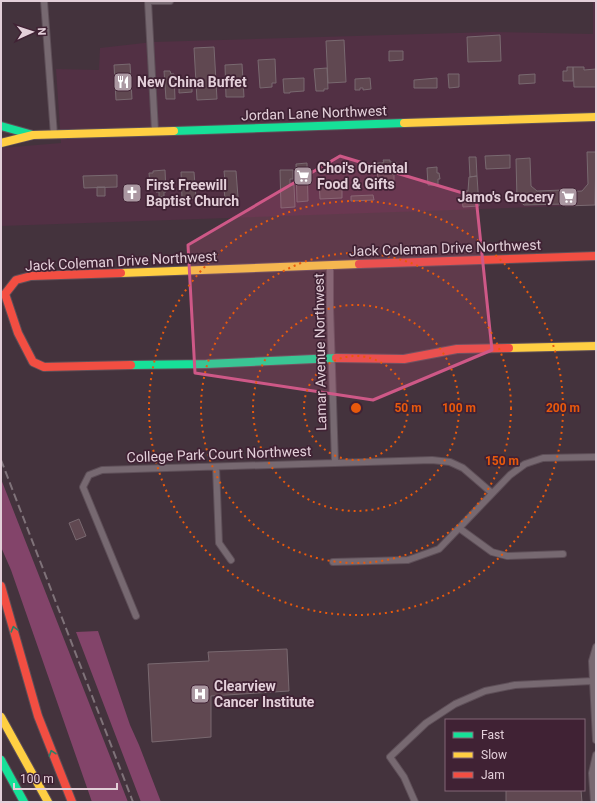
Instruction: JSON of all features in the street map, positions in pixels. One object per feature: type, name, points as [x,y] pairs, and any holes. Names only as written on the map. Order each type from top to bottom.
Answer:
[{"type":"main road","name":"Jordan Lane Northwest","points":[[1,143],[33,135],[54,134],[596,117]]},
{"type":"main road","name":"Jordan Lane Northwest","points":[[1,126],[33,135]]},
{"type":"main road","name":"Jack Coleman Drive Northwest","points":[[596,256],[31,276],[16,280],[5,294],[18,333],[33,362],[44,367],[206,364],[332,358],[404,359],[457,350],[596,346]]},
{"type":"main road","points":[[1,586],[8,605],[30,688],[58,770],[72,802]]},
{"type":"main road","points":[[1,717],[48,802]]},
{"type":"main road","points":[[1,760],[24,802]]},
{"type":"street","points":[[44,1],[54,134]]},
{"type":"street","points":[[155,131],[148,1],[170,1]]},
{"type":"street","name":"Lamar Avenue Northwest","points":[[330,265],[334,463]]},
{"type":"street","points":[[332,562],[408,560],[439,549],[510,475],[525,464],[543,458],[596,457]]},
{"type":"street","name":"College Park Court Northwest","points":[[136,616],[83,487],[89,475],[102,470],[432,460],[450,462],[463,468],[492,493]]},
{"type":"street","points":[[216,467],[219,543],[231,560]]},
{"type":"street","points":[[459,528],[492,552],[506,556],[563,554]]},
{"type":"street","points":[[596,647],[592,661],[596,740]]},
{"type":"street","points":[[415,802],[404,777],[390,757],[426,723],[455,704],[485,691],[515,685],[592,681]]},
{"type":"street","points":[[594,802],[592,773],[596,755]]},
{"type":"highlighted area","points":[[340,156],[476,197],[492,350],[373,400],[195,373],[188,245]]},
{"type":"shaded area","points":[[593,1],[596,1],[596,205],[1,226],[1,148],[61,143],[56,69],[99,70],[100,48],[153,42],[492,32],[593,34]]},
{"type":"shaded area","points":[[1,479],[128,802],[92,802],[11,570],[1,547]]},
{"type":"shaded area","points":[[98,631],[130,725],[161,802],[141,802],[76,632]]},
{"type":"building","points":[[500,35],[501,61],[468,62],[467,37]]},
{"type":"building","points":[[344,40],[346,82],[328,83],[326,41]]},
{"type":"building","points":[[214,47],[217,99],[197,100],[194,48]]},
{"type":"building","points":[[389,51],[403,51],[403,60],[389,61]]},
{"type":"building","points":[[275,59],[276,83],[272,83],[272,87],[260,88],[258,60]]},
{"type":"building","name":"New China Buffet","points":[[130,64],[132,99],[116,100],[114,65]]},
{"type":"building","points":[[242,64],[244,97],[226,97],[225,65]]},
{"type":"building","points":[[567,67],[573,67],[573,81],[563,81],[563,71],[567,71]]},
{"type":"building","points":[[573,67],[584,67],[584,70],[596,69],[596,87],[574,87]]},
{"type":"building","points":[[327,68],[328,89],[324,89],[324,91],[316,91],[314,69]]},
{"type":"building","points":[[164,71],[170,71],[171,74],[174,74],[175,99],[166,99]]},
{"type":"building","points":[[448,74],[459,74],[459,87],[449,88]]},
{"type":"building","points":[[535,74],[535,83],[519,84],[519,75]]},
{"type":"building","points":[[304,78],[304,91],[284,93],[283,79]]},
{"type":"building","points":[[370,78],[371,89],[363,90],[363,88],[360,88],[360,90],[355,90],[355,79]]},
{"type":"building","points":[[437,78],[437,88],[414,88],[414,80]]},
{"type":"building","points":[[192,82],[192,92],[179,93],[179,83]]},
{"type":"building","points":[[587,152],[596,152],[595,205],[524,205],[517,199],[516,159],[530,158],[531,186],[537,191],[582,191],[588,184]]},
{"type":"building","points":[[510,155],[510,168],[486,169],[485,156]]},
{"type":"building","points":[[469,157],[476,157],[477,176],[470,177]]},
{"type":"building","points":[[383,160],[390,160],[390,162],[396,162],[397,164],[397,172],[392,172],[392,174],[394,174],[394,181],[391,183],[391,187],[384,187],[384,183],[378,184],[377,163],[384,162]]},
{"type":"building","points":[[307,163],[308,201],[297,202],[296,164]]},
{"type":"building","points":[[437,167],[437,173],[439,173],[440,179],[438,179],[438,185],[428,185],[427,168]]},
{"type":"building","points":[[165,170],[166,192],[164,192],[164,196],[159,197],[159,192],[156,192],[155,185],[150,185],[149,173],[153,173],[153,171]]},
{"type":"building","points":[[280,170],[293,170],[293,179],[290,179],[290,185],[294,185],[295,207],[281,208]]},
{"type":"building","points":[[224,171],[236,171],[238,197],[225,198],[223,181],[225,181]]},
{"type":"building","points":[[181,172],[194,172],[196,198],[182,199]]},
{"type":"building","points":[[117,175],[117,187],[84,188],[83,176]]},
{"type":"building","points":[[477,176],[479,206],[463,207],[461,191],[468,191],[469,177]]},
{"type":"building","points":[[342,181],[342,198],[320,199],[319,182]]},
{"type":"building","points":[[97,187],[105,187],[105,196],[97,196]]},
{"type":"building","points":[[373,195],[374,200],[351,201],[351,196]]},
{"type":"building","points":[[79,519],[86,536],[76,540],[69,523]]},
{"type":"building","name":"Clearview Cancer Institute","points":[[287,649],[289,691],[211,696],[211,737],[152,742],[148,664],[209,661],[208,652]]},
{"type":"building","points":[[506,791],[581,791],[582,802],[506,802]]},
{"type":"railway","points":[[1,460],[133,802]]},
{"type":"traffic: fast","points":[[174,131],[404,123]]},
{"type":"traffic: fast","points":[[1,126],[33,135]]},
{"type":"traffic: fast","points":[[131,365],[206,364],[336,358]]},
{"type":"traffic: fast","points":[[1,760],[24,802]]},
{"type":"traffic: slow","points":[[404,123],[596,117]]},
{"type":"traffic: slow","points":[[1,143],[33,135],[174,131]]},
{"type":"traffic: slow","points":[[121,273],[359,264]]},
{"type":"traffic: slow","points":[[509,348],[596,346]]},
{"type":"traffic: slow","points":[[1,717],[48,802]]},
{"type":"traffic: jam","points":[[359,264],[596,256]]},
{"type":"traffic: jam","points":[[121,273],[31,276],[16,280],[5,294],[18,333],[33,362],[44,367],[131,365]]},
{"type":"traffic: jam","points":[[336,358],[404,359],[457,349],[509,348]]},
{"type":"traffic: jam","points":[[1,586],[38,716],[72,802]]},
{"type":"place","name":"New China Buffet","points":[[123,82]]},
{"type":"place","name":"Choi's Oriental Food & Gifts","points":[[303,176]]},
{"type":"place","name":"First Freewill Baptist Church","points":[[132,193]]},
{"type":"place","name":"Jamo's Grocery","points":[[568,197]]},
{"type":"place","name":"Clearview Cancer Institute","points":[[200,694]]}]
